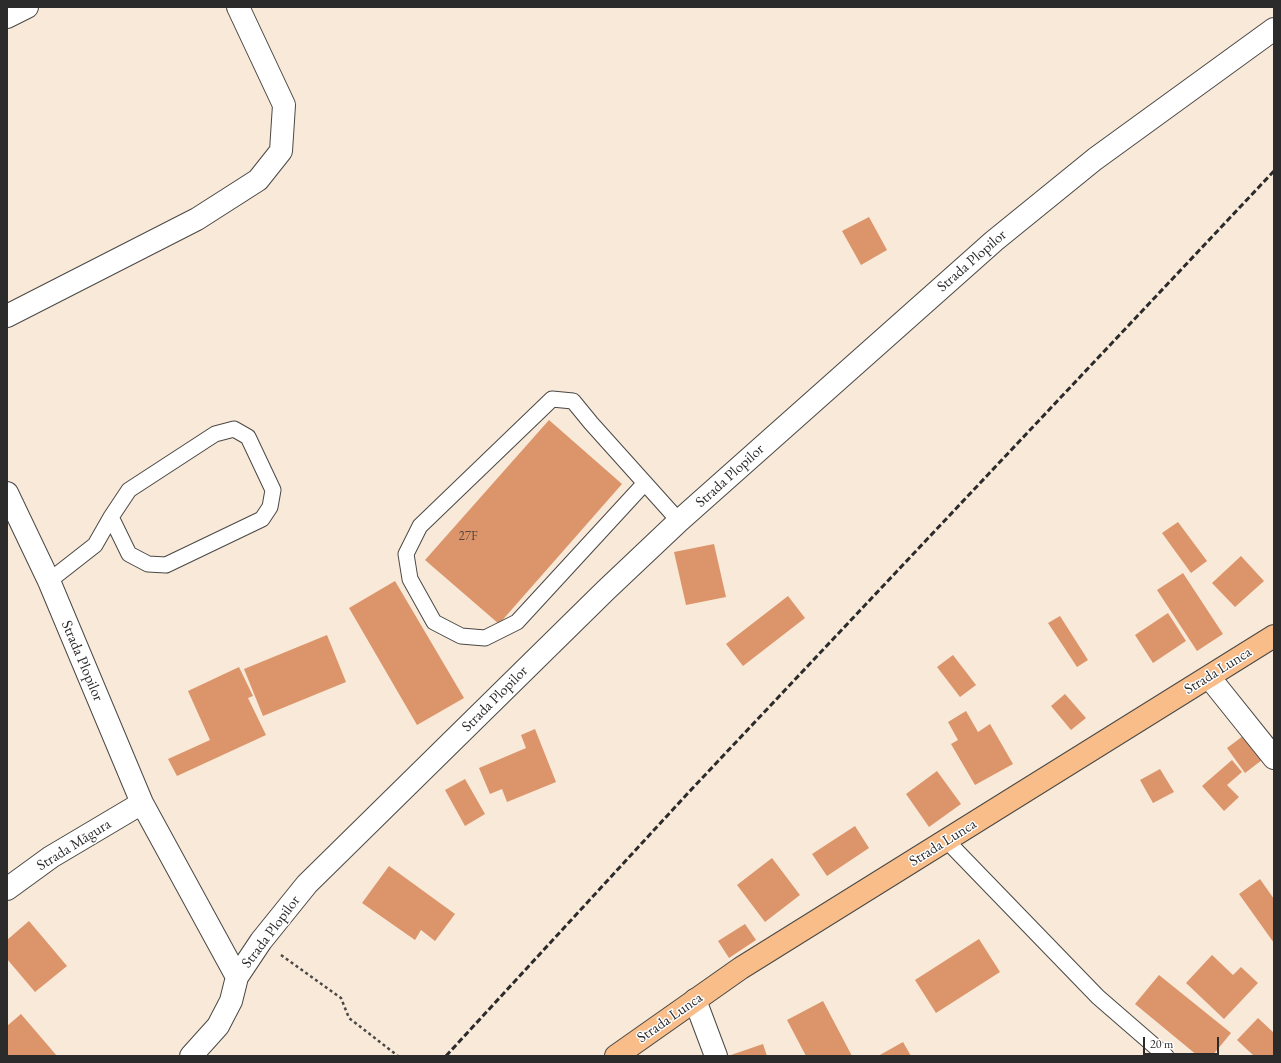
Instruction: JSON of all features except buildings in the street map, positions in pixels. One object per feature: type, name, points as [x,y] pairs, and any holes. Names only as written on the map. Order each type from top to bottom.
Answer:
[{"type":"main road","name":"Strada Lunca","points":[[616,1056],[741,968],[1274,636]]},
{"type":"street","points":[[7,16],[27,7]]},
{"type":"street","points":[[7,316],[197,219],[258,180],[281,151],[284,105],[238,7]]},
{"type":"street","name":"Strada Plopilor","points":[[191,1056],[218,1026],[231,1000],[237,977],[261,941],[307,884],[606,590],[679,521],[1000,236],[1095,159],[1274,30]]},
{"type":"street","name":"Strada Plopilor","points":[[7,493],[49,581],[142,803],[237,977]]},
{"type":"street","points":[[1209,676],[1274,758]]},
{"type":"street","name":"Strada Măgura","points":[[7,889],[52,858],[142,803]]},
{"type":"street","points":[[695,1000],[716,1056]]},
{"type":"lane","points":[[644,484],[517,622],[485,638],[461,636],[434,622],[410,579],[406,554],[420,526],[552,399],[573,401],[644,484],[679,521]]},
{"type":"lane","points":[[49,581],[96,545],[111,517],[128,490],[215,434],[234,429],[248,437],[272,490],[270,507],[262,519],[166,565],[148,564],[129,554],[111,517]]},
{"type":"lane","points":[[946,840],[1098,997],[1166,1056]]},
{"type":"path","points":[[261,941],[342,998],[349,1018],[398,1056]]},
{"type":"railway","points":[[446,1056],[689,792],[1274,171]]}]
